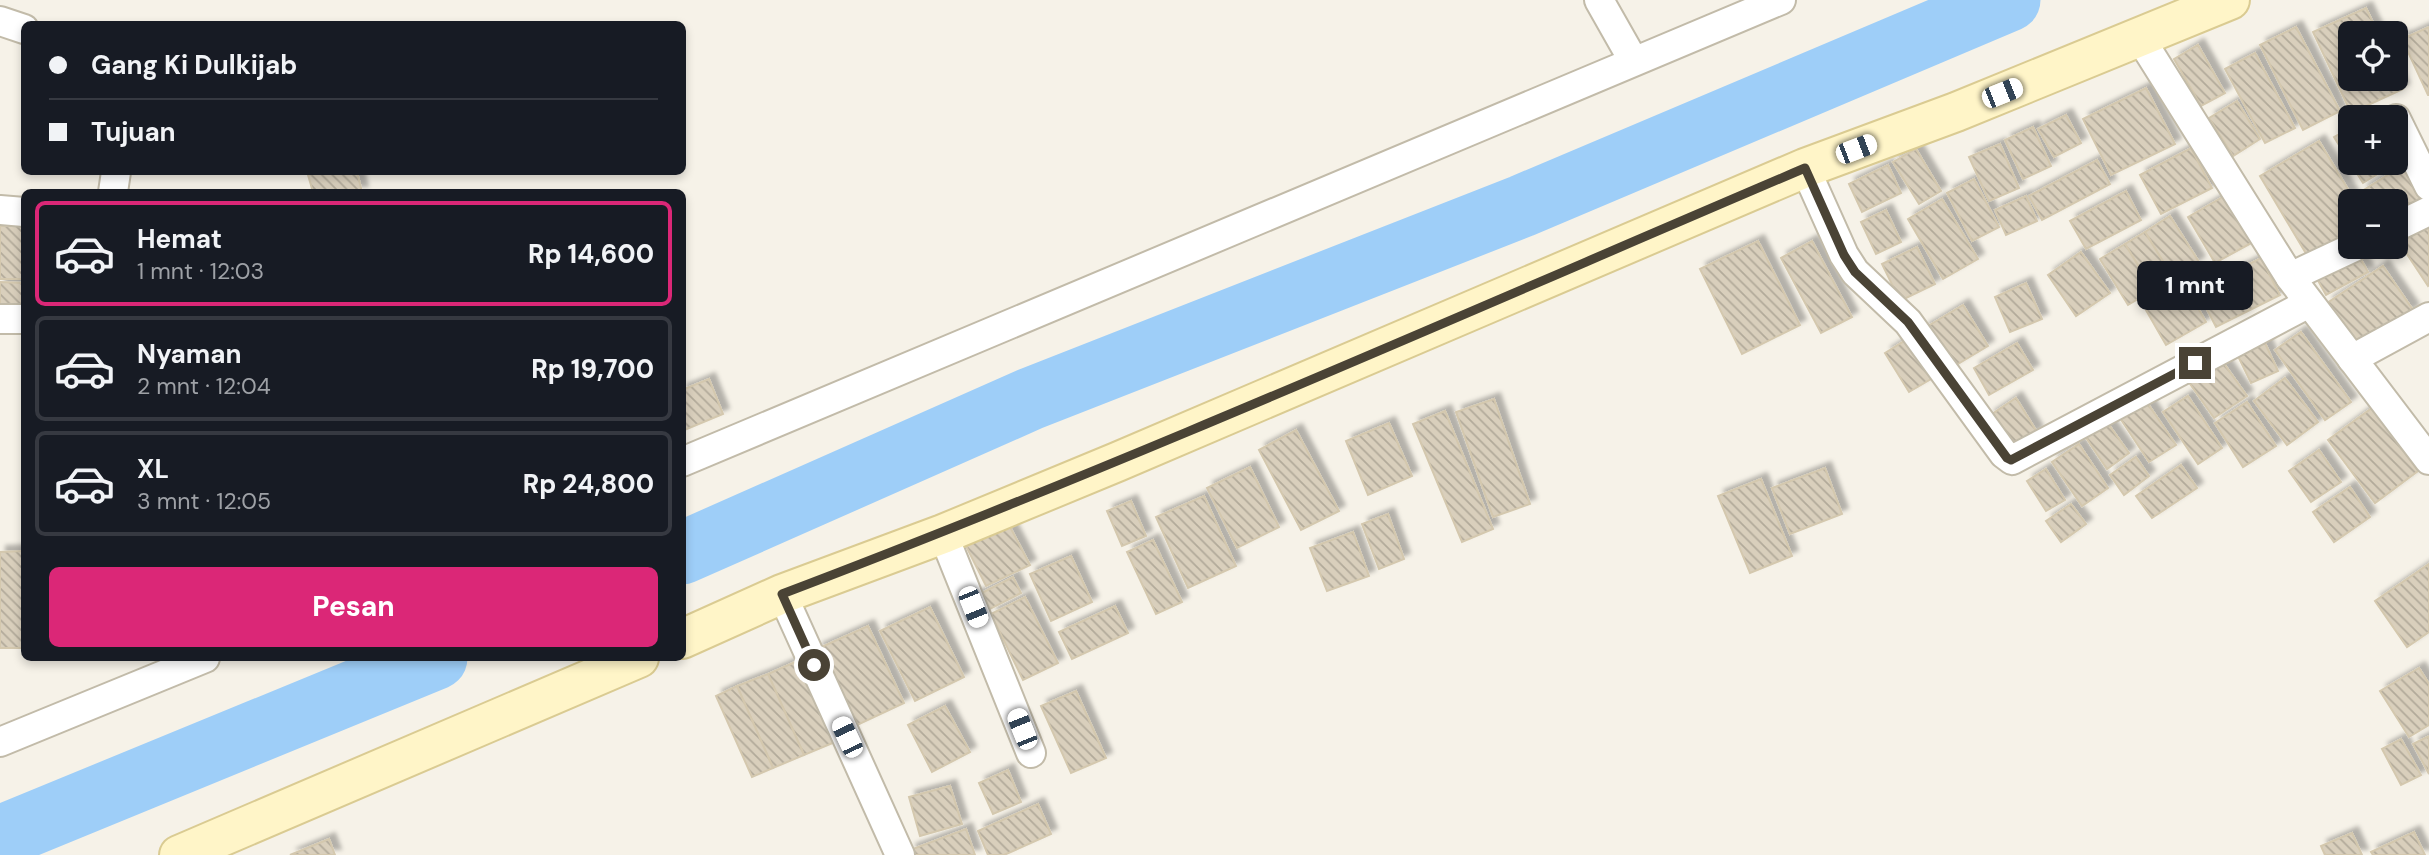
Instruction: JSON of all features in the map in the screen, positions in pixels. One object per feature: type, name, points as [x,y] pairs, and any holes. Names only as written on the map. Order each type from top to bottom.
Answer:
[{"type":"street","points":[[1599,0],[1633,60]]},
{"type":"street","points":[[686,460],[1781,0]]},
{"type":"street","points":[[686,637],[782,594],[943,534],[1805,168],[2140,38],[2230,0]]},
{"type":"street","points":[[0,21],[21,28]]},
{"type":"street","points":[[2140,38],[2290,277],[2429,460]]},
{"type":"street","points":[[2408,143],[2429,186]]},
{"type":"street","points":[[1805,168],[1844,255],[1855,272],[1908,322],[2011,460],[2309,303]]},
{"type":"street","points":[[0,210],[21,212]]},
{"type":"street","points":[[2408,221],[2429,211]]},
{"type":"street","points":[[2290,277],[2338,254]]},
{"type":"street","points":[[2352,359],[2429,317]]},
{"type":"street","points":[[0,319],[21,319]]},
{"type":"street","points":[[943,534],[1031,753]]},
{"type":"street","points":[[782,594],[900,855]]},
{"type":"street","points":[[0,743],[198,661]]},
{"type":"street","points":[[179,855],[632,661]]},
{"type":"building","points":[[2366,8],[2372,21],[2338,21],[2338,85],[2313,32]]},
{"type":"building","points":[[2296,27],[2338,107],[2338,112],[2303,130],[2260,45]]},
{"type":"building","points":[[2429,27],[2429,95],[2408,52],[2408,36]]},
{"type":"building","points":[[2198,45],[2225,93],[2201,106],[2174,59]]},
{"type":"building","points":[[2255,53],[2295,128],[2265,143],[2225,69]]},
{"type":"building","points":[[2146,88],[2175,144],[2111,175],[2083,119]]},
{"type":"building","points":[[2341,91],[2399,91],[2368,105],[2347,105]]},
{"type":"building","points":[[2237,101],[2260,139],[2233,156],[2209,118]]},
{"type":"building","points":[[2066,115],[2081,143],[2054,157],[2038,129]]},
{"type":"building","points":[[2033,127],[2051,166],[2023,179],[2005,140]]},
{"type":"building","points":[[2319,141],[2348,189],[2338,189],[2338,239],[2308,257],[2260,176]]},
{"type":"building","points":[[2000,144],[2019,188],[1989,201],[1969,157]]},
{"type":"building","points":[[2191,148],[2212,188],[2161,214],[2140,175]]},
{"type":"building","points":[[1916,149],[1941,191],[1919,204],[1893,162]]},
{"type":"building","points":[[2097,160],[2110,184],[2042,220],[2029,196]]},
{"type":"building","points":[[1888,165],[1901,193],[1862,212],[1849,184]]},
{"type":"building","points":[[2408,172],[2425,200],[2408,211],[2408,189],[2365,189],[2388,175],[2408,175]]},
{"type":"building","points":[[308,175],[358,175],[361,189],[312,189]]},
{"type":"building","points":[[2358,175],[2376,175],[2363,183]]},
{"type":"building","points":[[1974,179],[1999,227],[1972,241],[1947,193]]},
{"type":"building","points":[[2126,191],[2141,220],[2086,249],[2070,221]]},
{"type":"building","points":[[2228,194],[2255,241],[2215,263],[2188,217]]},
{"type":"building","points":[[2026,196],[2037,221],[2006,235],[1995,210]]},
{"type":"building","points":[[1942,199],[1978,259],[1943,279],[1908,219]]},
{"type":"building","points":[[1886,210],[1901,242],[1876,254],[1861,222]]},
{"type":"building","points":[[2170,216],[2199,262],[2173,278],[2145,232]]},
{"type":"building","points":[[2429,223],[2428,286],[2408,256],[2408,236]]},
{"type":"building","points":[[0,226],[21,226],[21,279],[0,279]]},
{"type":"building","points":[[2145,232],[2173,278],[2153,290],[2125,244]]},
{"type":"building","points":[[1758,241],[1800,325],[1742,354],[1700,269]]},
{"type":"building","points":[[1812,241],[1852,317],[1821,333],[1781,258]]},
{"type":"building","points":[[2125,244],[2153,290],[2128,305],[2100,259]]},
{"type":"building","points":[[1917,247],[1935,284],[1900,301],[1882,264]]},
{"type":"building","points":[[2081,252],[2110,293],[2076,316],[2048,275]]},
{"type":"building","points":[[2261,258],[2280,295],[2216,327],[2197,290]]},
{"type":"building","points":[[2349,259],[2361,259],[2368,272],[2326,295],[2316,277]]},
{"type":"building","points":[[2383,266],[2413,310],[2357,347],[2327,303]]},
{"type":"building","points":[[0,282],[21,283],[21,314],[0,312]]},
{"type":"building","points":[[2026,283],[2042,319],[2010,332],[1995,297]]},
{"type":"building","points":[[2186,287],[2206,322],[2166,345],[2146,310]]},
{"type":"building","points":[[1963,305],[1988,346],[1948,370],[1923,329]]},
{"type":"building","points":[[2301,332],[2351,402],[2325,420],[2275,350]]},
{"type":"building","points":[[1914,335],[1938,375],[1909,392],[1885,353]]},
{"type":"building","points":[[2264,341],[2278,371],[2251,383],[2237,354]]},
{"type":"building","points":[[2017,343],[2033,370],[1989,395],[1974,368]]},
{"type":"building","points":[[2220,358],[2247,396],[2214,418],[2188,381]]},
{"type":"building","points":[[2285,378],[2318,422],[2287,445],[2254,401]]},
{"type":"building","points":[[709,379],[723,414],[686,429],[686,388]]},
{"type":"building","points":[[2188,396],[2222,448],[2198,464],[2163,412]]},
{"type":"building","points":[[2016,398],[2037,432],[2010,449],[1989,416]]},
{"type":"building","points":[[1494,399],[1530,504],[1493,517],[1456,412]]},
{"type":"building","points":[[2146,401],[2176,445],[2149,462],[2120,418]]},
{"type":"building","points":[[2247,402],[2276,446],[2243,467],[2215,423]]},
{"type":"building","points":[[2372,408],[2418,471],[2375,503],[2328,440]]},
{"type":"building","points":[[1445,411],[1493,529],[1462,542],[1413,424]]},
{"type":"building","points":[[2104,418],[2129,453],[2107,469],[2083,433]]},
{"type":"building","points":[[1389,423],[1412,476],[1368,495],[1346,441]]},
{"type":"building","points":[[1296,430],[1339,511],[1301,530],[1259,450]]},
{"type":"building","points":[[2079,444],[2108,488],[2082,506],[2052,462]]},
{"type":"building","points":[[2319,450],[2341,482],[2311,502],[2289,471]]},
{"type":"building","points":[[2136,457],[2149,476],[2124,495],[2110,475]]},
{"type":"building","points":[[2181,465],[2197,488],[2152,518],[2136,496]]},
{"type":"building","points":[[1250,467],[1279,527],[1237,548],[1207,488]]},
{"type":"building","points":[[1825,468],[1842,514],[1790,534],[1772,488]]},
{"type":"building","points":[[2046,469],[2065,500],[2046,511],[2027,481]]},
{"type":"building","points":[[1761,479],[1792,556],[1750,573],[1718,496]]},
{"type":"building","points":[[2350,487],[2370,517],[2334,542],[2313,512]]},
{"type":"building","points":[[1204,496],[1236,566],[1188,588],[1156,517]]},
{"type":"building","points":[[1131,501],[1146,536],[1122,546],[1107,511]]},
{"type":"building","points":[[2071,504],[2086,524],[2061,542],[2046,521]]},
{"type":"building","points":[[1388,514],[1404,559],[1379,569],[1362,524]]},
{"type":"building","points":[[1009,525],[1030,565],[986,586],[966,546]]},
{"type":"building","points":[[1353,532],[1369,576],[1327,591],[1310,548]]},
{"type":"building","points":[[1153,540],[1182,602],[1156,614],[1127,552]]},
{"type":"building","points":[[21,551],[21,648],[0,648],[0,552]]},
{"type":"building","points":[[1071,556],[1092,602],[1051,621],[1030,574]]},
{"type":"building","points":[[2429,564],[2429,632],[2407,647],[2375,601]]},
{"type":"building","points":[[1013,577],[1021,593],[980,614],[972,598]]},
{"type":"building","points":[[1025,597],[1058,663],[1023,680],[991,614]]},
{"type":"building","points":[[1115,606],[1128,633],[1072,659],[1059,632]]},
{"type":"building","points":[[930,607],[964,677],[915,701],[880,631]]},
{"type":"building","points":[[868,626],[904,703],[853,727],[817,649]]},
{"type":"building","points":[[804,658],[840,740],[804,755],[768,674]]},
{"type":"building","points":[[2419,668],[2429,684],[2429,725],[2409,737],[2380,691]]},
{"type":"building","points":[[768,674],[804,755],[773,768],[737,686]]},
{"type":"building","points":[[737,686],[773,768],[752,777],[716,696]]},
{"type":"building","points":[[1076,691],[1106,758],[1071,773],[1041,706]]},
{"type":"building","points":[[945,706],[970,752],[932,772],[908,725]]},
{"type":"building","points":[[2429,736],[2429,774],[2413,744]]},
{"type":"building","points":[[2401,739],[2421,775],[2401,785],[2382,749]]},
{"type":"building","points":[[1008,770],[1021,802],[993,814],[979,783]]},
{"type":"building","points":[[950,786],[962,824],[920,836],[909,797]]},
{"type":"building","points":[[1038,804],[1051,834],[1004,855],[988,855],[978,831]]},
{"type":"building","points":[[966,829],[975,855],[912,855],[910,850]]},
{"type":"building","points":[[2414,832],[2425,855],[2373,855],[2371,852]]},
{"type":"building","points":[[2352,833],[2362,855],[2325,855],[2321,846]]},
{"type":"building","points":[[329,839],[335,855],[290,855]]},
{"type":"waterway","points":[[686,551],[1030,399],[1522,206],[2009,0]]},
{"type":"waterway","points":[[0,837],[429,661]]},
{"type":"route","points":[[814,665],[782,594],[943,534],[1117,462],[1805,168],[1844,255],[1855,272],[1908,322],[2007,458],[2011,460],[2195,363]]}]
